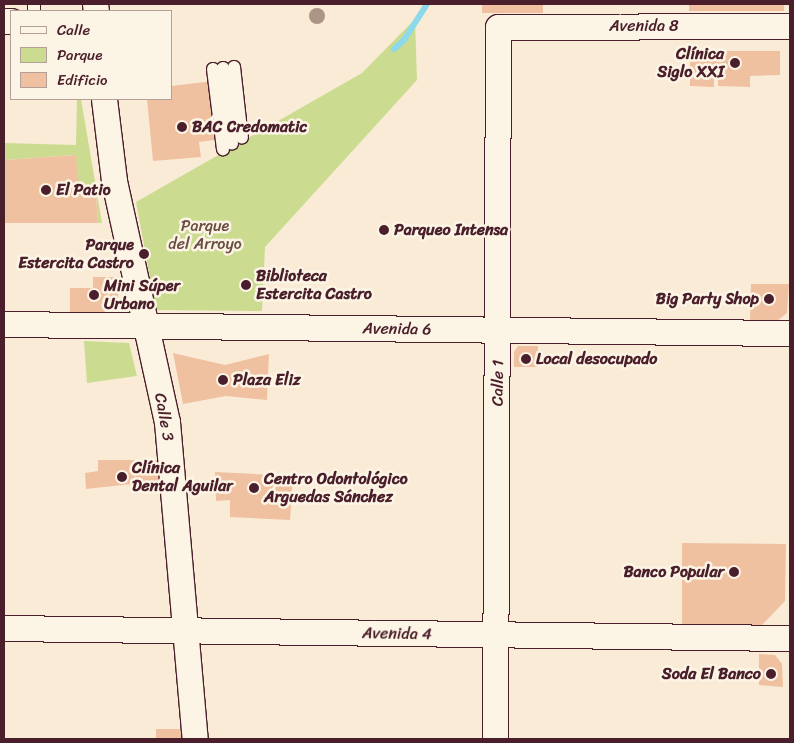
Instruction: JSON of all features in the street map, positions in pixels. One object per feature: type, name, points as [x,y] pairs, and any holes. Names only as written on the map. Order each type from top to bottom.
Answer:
[{"type":"street","name":"Avenida 8","points":[[498,26],[790,26]]},
{"type":"street","name":"Calle 1","points":[[494,739],[498,330],[498,26]]},
{"type":"street","name":"Calle 3","points":[[104,100],[114,181],[167,422],[195,739]]},
{"type":"street","name":"Avenida 6","points":[[4,324],[790,333]]},
{"type":"street","name":"Avenida 4","points":[[4,628],[790,638]]},
{"type":"lane","points":[[223,68],[232,143],[223,68]]},
{"type":"green space","name":"Parque del Arroyo","points":[[415,19],[417,80],[265,247],[262,311],[156,310],[136,202],[362,73]]},
{"type":"green space","points":[[77,100],[81,100],[102,223],[98,223],[96,193],[79,188],[75,155],[4,160],[4,143],[76,145]]},
{"type":"green space","points":[[84,341],[129,343],[137,376],[87,383]]},
{"type":"building","points":[[482,4],[543,4],[543,13],[482,13]]},
{"type":"building","points":[[689,4],[784,4],[784,11],[689,11]]},
{"type":"building","name":"Clínica Siglo XXI","points":[[690,51],[780,51],[780,75],[750,76],[750,87],[718,86],[718,79],[714,79],[714,87],[690,86]]},
{"type":"building","name":"BAC Credomatic","points":[[240,78],[244,112],[212,115],[214,140],[199,142],[201,157],[153,161],[147,100],[172,100],[172,86]]},
{"type":"building","name":"El Patio","points":[[76,155],[79,188],[96,193],[98,223],[4,223],[4,160]]},
{"type":"building","name":"Mini Súper Urbano","points":[[93,277],[118,277],[118,301],[103,313],[70,313],[70,288],[93,288]]},
{"type":"building","name":"Big Party Shop","points":[[751,284],[789,284],[787,313],[777,321],[750,321]]},
{"type":"building","name":"Local desocupado","points":[[518,346],[538,346],[538,367],[514,367],[514,352]]},
{"type":"building","name":"Plaza Eliz","points":[[173,353],[225,365],[269,354],[267,400],[226,396],[183,404]]},
{"type":"building","name":"Clínica Dental Aguilar","points":[[98,460],[157,460],[159,481],[86,489],[85,473],[98,471]]},
{"type":"building","name":"Centro Odontológico Arguedas Sánchez","points":[[215,472],[293,476],[290,520],[230,517],[230,500],[216,501]]},
{"type":"building","name":"Banco Popular","points":[[682,543],[786,544],[785,601],[761,626],[682,625]]},
{"type":"building","name":"Soda El Banco","points":[[759,654],[775,655],[782,664],[783,687],[759,685]]},
{"type":"building","points":[[156,729],[183,729],[183,739],[156,739]]},
{"type":"waterway","points":[[394,49],[404,40],[427,4]]},
{"type":"place","name":"Clínica Siglo XXI","points":[[735,63]]},
{"type":"place","name":"BAC Credomatic","points":[[182,127]]},
{"type":"place","name":"El Patio","points":[[46,190]]},
{"type":"place","name":"Parqueo Intensa","points":[[384,230]]},
{"type":"place","name":"Parque Estercita Castro","points":[[144,254]]},
{"type":"place","name":"Biblioteca Estercita Castro","points":[[246,285]]},
{"type":"place","name":"Mini Súper Urbano","points":[[94,295]]},
{"type":"place","name":"Big Party Shop","points":[[769,299]]},
{"type":"place","name":"Local desocupado","points":[[526,359]]},
{"type":"place","name":"Plaza Eliz","points":[[223,380]]},
{"type":"place","name":"Clínica Dental Aguilar","points":[[122,477]]},
{"type":"place","name":"Centro Odontológico Arguedas Sánchez","points":[[254,488]]},
{"type":"place","name":"Banco Popular","points":[[734,572]]},
{"type":"place","name":"Soda El Banco","points":[[771,674]]}]
